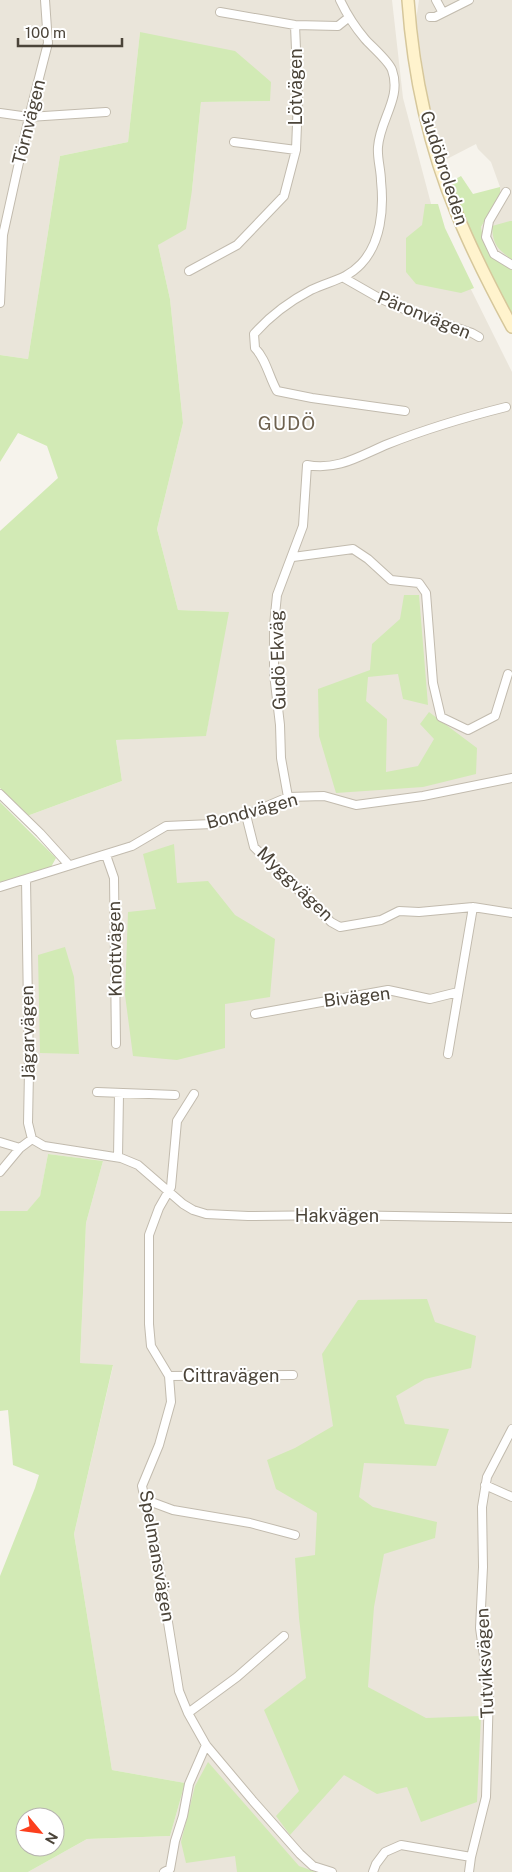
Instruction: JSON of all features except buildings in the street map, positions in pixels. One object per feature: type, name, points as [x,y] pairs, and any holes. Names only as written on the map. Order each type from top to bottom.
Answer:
[{"type":"main road","name":"Gudöbroleden","points":[[408,0],[413,52],[436,155],[456,214],[487,281],[512,327]]},
{"type":"street","name":"Törnvägen","points":[[0,303],[2,235],[48,44],[45,0]]},
{"type":"street","points":[[340,0],[348,18],[392,69],[396,95],[381,130],[378,148],[382,184],[378,237],[362,264],[344,278],[311,290],[264,323],[254,334],[255,348],[262,355],[270,379],[277,391],[405,412]]},
{"type":"street","points":[[436,0],[443,13]]},
{"type":"street","points":[[430,17],[435,17],[469,0]]},
{"type":"street","points":[[220,12],[295,25],[338,26],[348,18]]},
{"type":"street","name":"Lötvägen","points":[[189,271],[237,245],[284,196],[296,150],[298,98],[295,25]]},
{"type":"street","points":[[0,114],[29,117],[106,112]]},
{"type":"street","name":"Lötvägen","points":[[234,142],[296,150]]},
{"type":"street","points":[[506,192],[489,221],[486,237],[494,254],[512,266]]},
{"type":"street","name":"Päronvägen","points":[[344,278],[379,298],[413,314],[479,337]]},
{"type":"street","name":"Gudö Ekväg","points":[[288,797],[281,758],[280,725],[274,674],[274,625],[276,602],[303,526],[308,465],[319,467],[360,458],[387,445],[477,414],[506,407]]},
{"type":"street","points":[[293,557],[353,549],[368,559],[391,580],[419,583],[426,593],[434,683],[441,717],[468,730],[495,716],[508,674]]},
{"type":"street","name":"Bondvägen","points":[[0,887],[132,846],[166,826],[212,824],[246,815],[288,797],[324,796],[356,805],[422,796],[512,778]]},
{"type":"street","points":[[0,794],[40,833],[69,865]]},
{"type":"street","name":"Myggvägen","points":[[246,815],[254,847],[331,922],[340,926],[381,920],[399,911],[419,912],[474,907],[512,913]]},
{"type":"street","name":"Knottvägen","points":[[106,855],[114,878],[116,1044]]},
{"type":"street","name":"Jägarvägen","points":[[26,879],[28,1123],[32,1139]]},
{"type":"street","points":[[448,1054],[474,907]]},
{"type":"street","name":"Bivägen","points":[[256,1014],[388,990],[430,999],[458,992]]},
{"type":"street","points":[[97,1092],[175,1095]]},
{"type":"street","points":[[118,1157],[119,1094]]},
{"type":"street","points":[[169,1193],[177,1121],[194,1094]]},
{"type":"street","points":[[0,1172],[20,1148],[32,1139]]},
{"type":"street","name":"Hakvägen","points":[[32,1139],[44,1146],[118,1157],[138,1165],[154,1177],[182,1204],[206,1214],[237,1216],[512,1218]]},
{"type":"street","points":[[0,1142],[20,1148]]},
{"type":"street","name":"Spelmansvägen","points":[[169,1193],[159,1208],[149,1236],[148,1261],[151,1346],[169,1376],[171,1402],[167,1420],[142,1486],[169,1624],[179,1691],[188,1713],[206,1745],[252,1801],[313,1866],[332,1872]]},
{"type":"street","name":"Cittravägen","points":[[169,1376],[293,1375]]},
{"type":"street","name":"Tutviksvägen","points":[[470,1872],[471,1857],[486,1797],[489,1691],[480,1628],[483,1567],[482,1507],[487,1477],[512,1429]]},
{"type":"street","points":[[485,1485],[512,1497]]},
{"type":"street","points":[[146,1500],[173,1510],[250,1523],[295,1534]]},
{"type":"street","points":[[188,1713],[237,1677],[284,1636]]},
{"type":"street","points":[[164,1872],[170,1869],[189,1784],[206,1745]]},
{"type":"street","points":[[373,1872],[376,1864],[386,1852],[401,1845],[471,1857]]},
{"type":"shaded area","points":[[0,0],[392,0],[403,98],[434,215],[512,372],[512,1872],[28,1872],[55,1857],[65,1857],[65,1851],[87,1839],[170,1836],[185,1783],[112,1770],[74,1534],[113,1366],[80,1363],[86,1223],[103,1161],[48,1154],[40,1197],[27,1211],[0,1211],[0,884],[74,863],[27,816],[122,781],[116,740],[206,735],[228,612],[178,610],[157,529],[183,423],[170,299],[158,245],[192,190],[201,102],[269,101],[140,32],[128,142],[60,156],[28,359],[0,355]]},
{"type":"shaded area","points":[[419,0],[512,0],[512,270],[497,261],[484,244],[481,227],[500,195],[500,187],[491,162],[478,149],[476,144],[445,160],[432,116],[424,77],[416,20]]},
{"type":"green space","points":[[140,32],[235,51],[271,82],[270,101],[201,102],[186,229],[158,245],[170,299],[183,423],[157,529],[178,610],[229,612],[206,736],[116,740],[122,781],[27,816],[0,788],[0,531],[58,478],[47,446],[18,433],[0,462],[0,355],[28,359],[60,156],[128,142]]},
{"type":"green space","points":[[461,176],[473,194],[500,187],[500,195],[481,227],[487,248],[499,262],[512,270],[512,316],[465,223],[452,181]]},
{"type":"green space","points":[[425,204],[438,204],[445,228],[474,288],[461,293],[416,284],[406,272],[406,238],[422,225]]},
{"type":"green space","points":[[512,221],[512,260],[497,246],[493,238],[492,226]]},
{"type":"green space","points":[[404,595],[419,595],[428,705],[403,699],[398,674],[368,677],[366,701],[387,719],[386,772],[418,766],[434,739],[420,724],[429,712],[477,748],[476,774],[423,787],[336,793],[319,736],[318,689],[370,670],[372,644],[400,619]]},
{"type":"green space","points":[[0,802],[56,858],[51,867],[0,883]]},
{"type":"green space","points":[[174,844],[177,883],[208,881],[235,915],[275,939],[270,997],[225,1004],[225,1048],[177,1060],[133,1056],[125,995],[128,912],[156,909],[143,854]]},
{"type":"green space","points":[[65,947],[74,977],[79,1054],[40,1053],[38,955]]},
{"type":"green space","points":[[48,1154],[103,1161],[86,1223],[80,1363],[113,1365],[74,1534],[112,1770],[185,1783],[170,1836],[87,1839],[65,1851],[65,1807],[15,1807],[15,1857],[55,1857],[28,1872],[0,1872],[0,1576],[39,1475],[13,1465],[8,1410],[0,1411],[0,1211],[27,1211],[40,1196]]},
{"type":"green space","points":[[427,1299],[435,1322],[476,1336],[471,1368],[425,1379],[396,1396],[405,1424],[449,1429],[436,1466],[364,1463],[359,1497],[373,1507],[437,1522],[435,1538],[384,1554],[374,1607],[368,1687],[426,1718],[481,1716],[477,1802],[421,1822],[407,1787],[377,1794],[344,1775],[290,1835],[276,1816],[299,1791],[264,1710],[306,1678],[295,1558],[315,1555],[317,1513],[276,1489],[267,1460],[295,1448],[333,1426],[322,1354],[358,1300]]},
{"type":"green space","points":[[208,1762],[299,1866],[316,1872],[237,1872],[235,1856],[186,1863],[181,1842],[195,1786]]},
{"type":"district","name":"GUDÖ","points":[[287,423]]}]
